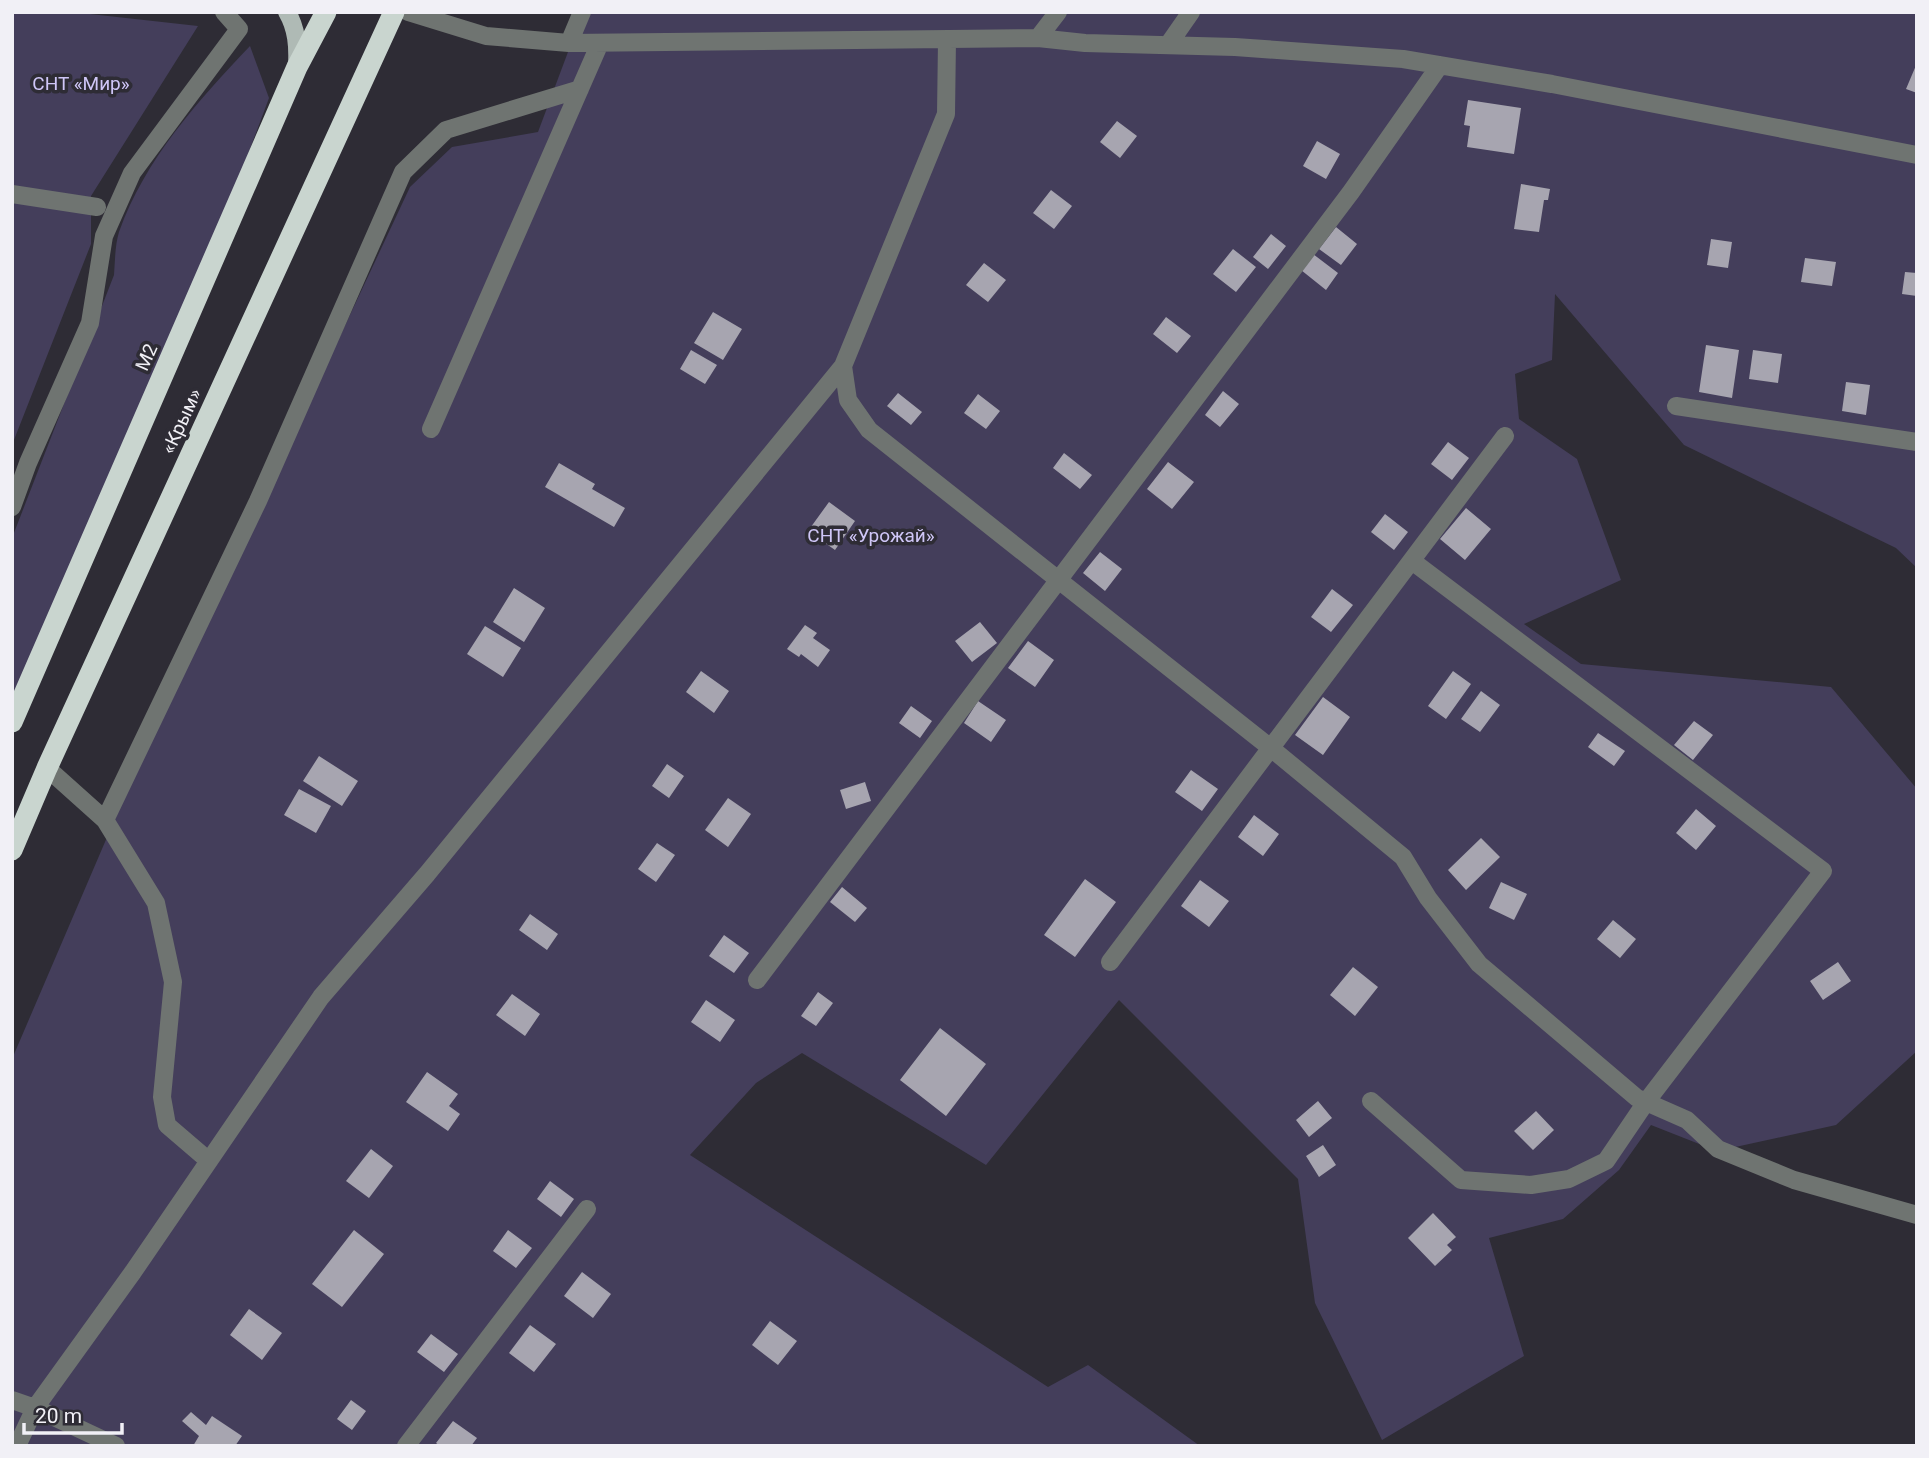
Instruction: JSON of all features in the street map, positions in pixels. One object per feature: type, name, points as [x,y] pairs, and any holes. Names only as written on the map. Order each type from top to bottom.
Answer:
[{"type":"highway","name":"М2","points":[[12,722],[297,67],[326,12]]},
{"type":"highway","name":"«Крым»","points":[[12,850],[47,768],[394,12]]},
{"type":"main road","points":[[287,12],[298,43],[297,67]]},
{"type":"street","points":[[12,507],[28,463],[90,323],[104,236],[132,173],[239,29],[224,12]]},
{"type":"street","points":[[408,12],[486,36],[569,43],[1038,38],[1085,43],[1235,47],[1390,58],[1552,84],[1917,155]]},
{"type":"street","points":[[569,43],[582,12]]},
{"type":"street","points":[[1038,38],[1058,12]]},
{"type":"street","points":[[1168,45],[1191,12]]},
{"type":"street","points":[[17,1446],[35,1408],[133,1272],[321,997],[427,874],[843,366],[946,114],[947,40]]},
{"type":"street","points":[[431,429],[600,43]]},
{"type":"street","points":[[757,980],[1351,192],[1440,65]]},
{"type":"street","points":[[105,820],[258,501],[403,172],[446,130],[580,89]]},
{"type":"street","points":[[12,194],[97,207]]},
{"type":"street","points":[[843,366],[848,400],[869,429],[1272,749],[1403,857],[1429,898],[1479,964],[1637,1098],[1687,1120],[1718,1149],[1794,1180],[1917,1215]]},
{"type":"street","points":[[1676,406],[1917,442]]},
{"type":"street","points":[[1110,962],[1505,436]]},
{"type":"street","points":[[1371,1101],[1461,1180],[1531,1185],[1569,1179],[1606,1161],[1646,1102],[1823,871],[1412,561]]},
{"type":"street","points":[[47,768],[105,820],[156,903],[173,982],[162,1097],[165,1119],[167,1125],[209,1161]]},
{"type":"street","points":[[407,1446],[587,1209]]},
{"type":"street","points":[[12,1400],[116,1446]]},
{"type":"green space","name":"СНТ «Мир»","points":[[12,12],[72,12],[198,26],[91,196],[91,244],[12,445]]},
{"type":"green space","name":"СНТ «Урожай»","points":[[583,12],[1917,12],[1917,568],[1896,548],[1684,445],[1555,294],[1552,360],[1515,374],[1519,419],[1577,459],[1621,580],[1524,624],[1581,664],[1831,687],[1917,789],[1917,1051],[1836,1125],[1717,1151],[1651,1125],[1619,1170],[1563,1219],[1489,1238],[1524,1356],[1382,1440],[1315,1303],[1298,1179],[1119,1000],[986,1165],[802,1053],[756,1083],[690,1155],[1048,1387],[1088,1365],[1200,1446],[12,1446],[12,1059],[129,786],[410,187],[452,147],[538,132]]},
{"type":"green space","points":[[250,46],[269,98],[235,189],[12,731],[12,538],[114,275],[119,232],[130,205],[175,132]]},
{"type":"building","points":[[1917,63],[1917,93],[1906,89]]},
{"type":"building","points":[[1468,100],[1521,108],[1514,154],[1467,147],[1470,126],[1464,125]]},
{"type":"building","points":[[1117,121],[1137,136],[1120,158],[1100,142]]},
{"type":"building","points":[[1317,141],[1340,154],[1326,179],[1303,166]]},
{"type":"building","points":[[1521,184],[1550,189],[1548,200],[1544,200],[1539,232],[1514,229]]},
{"type":"building","points":[[1051,190],[1072,206],[1054,229],[1033,213]]},
{"type":"building","points":[[1336,227],[1357,244],[1341,265],[1319,249]]},
{"type":"building","points":[[1271,234],[1286,246],[1268,269],[1253,257]]},
{"type":"building","points":[[1711,239],[1732,242],[1728,268],[1707,265]]},
{"type":"building","points":[[1233,249],[1256,267],[1236,292],[1213,274]]},
{"type":"building","points":[[1313,254],[1338,273],[1326,290],[1301,270]]},
{"type":"building","points":[[1805,258],[1836,262],[1832,286],[1801,282]]},
{"type":"building","points":[[984,263],[1006,280],[988,302],[966,285]]},
{"type":"building","points":[[1905,272],[1917,273],[1917,296],[1902,294]]},
{"type":"building","points":[[713,312],[742,329],[723,360],[694,343]]},
{"type":"building","points":[[1166,317],[1191,336],[1177,353],[1153,334]]},
{"type":"building","points":[[1706,345],[1739,350],[1732,398],[1699,392]]},
{"type":"building","points":[[691,350],[717,365],[705,384],[680,369]]},
{"type":"building","points":[[1753,350],[1782,354],[1778,383],[1749,379]]},
{"type":"building","points":[[1846,382],[1870,385],[1866,415],[1842,411]]},
{"type":"building","points":[[1223,391],[1239,404],[1220,427],[1205,415]]},
{"type":"building","points":[[898,393],[922,412],[911,425],[887,406]]},
{"type":"building","points":[[978,394],[1000,411],[986,429],[964,413]]},
{"type":"building","points":[[1448,442],[1469,458],[1452,480],[1431,464]]},
{"type":"building","points":[[1064,453],[1092,475],[1080,489],[1053,468]]},
{"type":"building","points":[[1168,462],[1194,482],[1172,509],[1147,489]]},
{"type":"building","points":[[559,463],[595,484],[592,489],[625,508],[614,527],[545,487]]},
{"type":"building","points":[[829,502],[855,521],[835,550],[808,531]]},
{"type":"building","points":[[1466,508],[1491,529],[1465,560],[1440,539]]},
{"type":"building","points":[[1385,514],[1408,532],[1394,550],[1371,532]]},
{"type":"building","points":[[1100,552],[1122,569],[1105,591],[1083,573]]},
{"type":"building","points":[[514,588],[545,608],[524,642],[493,622]]},
{"type":"building","points":[[1332,589],[1353,605],[1331,632],[1311,617]]},
{"type":"building","points":[[980,622],[997,643],[972,662],[955,641]]},
{"type":"building","points":[[805,625],[817,633],[813,638],[830,650],[818,667],[801,654],[799,657],[787,649]]},
{"type":"building","points":[[485,626],[521,648],[503,677],[467,654]]},
{"type":"building","points":[[1028,641],[1054,660],[1035,687],[1008,668]]},
{"type":"building","points":[[701,671],[729,691],[714,713],[686,692]]},
{"type":"building","points":[[1453,671],[1471,684],[1446,719],[1428,706]]},
{"type":"building","points":[[1481,691],[1500,705],[1480,732],[1461,719]]},
{"type":"building","points":[[1323,697],[1350,717],[1323,755],[1295,735]]},
{"type":"building","points":[[978,701],[1006,720],[991,742],[964,723]]},
{"type":"building","points":[[911,706],[932,721],[920,738],[899,723]]},
{"type":"building","points":[[1694,721],[1713,735],[1693,760],[1674,745]]},
{"type":"building","points":[[1598,733],[1625,751],[1614,766],[1588,747]]},
{"type":"building","points":[[319,756],[358,781],[342,806],[303,781]]},
{"type":"building","points":[[667,764],[684,776],[669,798],[652,786]]},
{"type":"building","points":[[1191,770],[1218,789],[1202,811],[1175,792]]},
{"type":"building","points":[[865,782],[871,801],[846,809],[840,790]]},
{"type":"building","points":[[299,789],[331,806],[316,833],[284,815]]},
{"type":"building","points":[[728,798],[751,814],[728,847],[705,830]]},
{"type":"building","points":[[1696,809],[1716,826],[1696,850],[1676,833]]},
{"type":"building","points":[[1254,815],[1279,834],[1263,856],[1238,837]]},
{"type":"building","points":[[1481,838],[1500,857],[1466,890],[1448,870]]},
{"type":"building","points":[[657,843],[675,855],[656,882],[638,869]]},
{"type":"building","points":[[1085,879],[1116,902],[1075,957],[1044,935]]},
{"type":"building","points":[[1200,880],[1229,901],[1209,927],[1181,906]]},
{"type":"building","points":[[1501,882],[1527,894],[1514,920],[1489,908]]},
{"type":"building","points":[[842,887],[867,908],[855,922],[830,902]]},
{"type":"building","points":[[530,914],[558,934],[547,950],[519,930]]},
{"type":"building","points":[[1613,920],[1636,939],[1620,958],[1597,939]]},
{"type":"building","points":[[724,935],[749,953],[734,973],[709,956]]},
{"type":"building","points":[[1838,962],[1851,981],[1823,1000],[1810,981]]},
{"type":"building","points":[[1353,967],[1378,987],[1355,1016],[1330,995]]},
{"type":"building","points":[[818,992],[833,1003],[816,1026],[801,1016]]},
{"type":"building","points":[[512,994],[540,1014],[525,1036],[496,1015]]},
{"type":"building","points":[[706,1000],[735,1020],[720,1042],[691,1022]]},
{"type":"building","points":[[940,1028],[986,1064],[946,1116],[900,1080]]},
{"type":"building","points":[[427,1072],[458,1094],[449,1106],[460,1114],[448,1131],[406,1102]]},
{"type":"building","points":[[1318,1101],[1332,1118],[1309,1137],[1296,1120]]},
{"type":"building","points":[[1536,1111],[1554,1130],[1533,1150],[1514,1131]]},
{"type":"building","points":[[1323,1145],[1336,1165],[1319,1177],[1306,1156]]},
{"type":"building","points":[[371,1149],[393,1166],[369,1198],[346,1181]]},
{"type":"building","points":[[550,1181],[574,1199],[561,1217],[537,1199]]},
{"type":"building","points":[[1433,1213],[1456,1237],[1447,1245],[1452,1250],[1435,1266],[1408,1238]]},
{"type":"building","points":[[354,1230],[384,1254],[342,1307],[312,1284]]},
{"type":"building","points":[[508,1230],[532,1248],[516,1268],[493,1251]]},
{"type":"building","points":[[582,1272],[611,1294],[593,1318],[564,1296]]},
{"type":"building","points":[[249,1309],[282,1333],[262,1360],[230,1335]]},
{"type":"building","points":[[770,1321],[797,1341],[778,1365],[752,1345]]},
{"type":"building","points":[[530,1325],[556,1344],[534,1372],[509,1353]]},
{"type":"building","points":[[431,1334],[458,1354],[444,1372],[417,1352]]},
{"type":"building","points":[[351,1400],[366,1411],[352,1430],[337,1419]]},
{"type":"building","points":[[191,1412],[206,1425],[212,1416],[242,1436],[235,1446],[193,1446],[199,1436],[182,1421]]},
{"type":"building","points":[[453,1421],[477,1438],[471,1446],[440,1446],[436,1443]]}]
